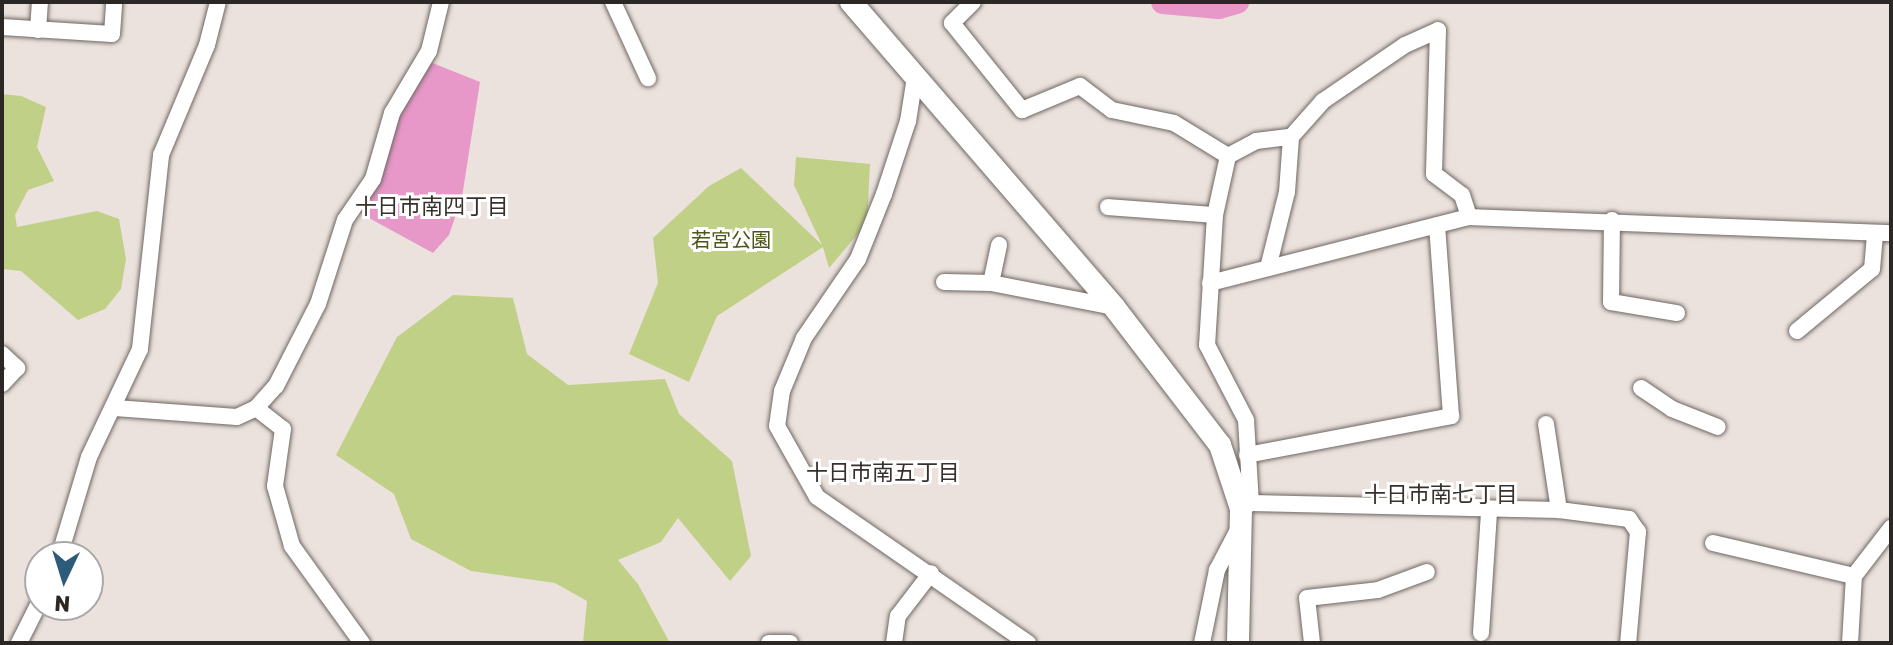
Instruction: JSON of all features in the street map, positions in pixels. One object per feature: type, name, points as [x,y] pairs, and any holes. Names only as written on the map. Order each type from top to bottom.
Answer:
[{"type":"street","points":[[38,30],[40,2]]},
{"type":"street","points":[[2,27],[112,34],[114,2]]},
{"type":"street","points":[[64,541],[89,457],[115,408],[140,349],[161,155],[207,45],[218,2]]},
{"type":"street","points":[[115,408],[237,417],[256,408],[276,386],[318,304],[345,220],[373,179],[392,113],[429,51],[441,2]]},
{"type":"street","points":[[613,2],[648,78]]},
{"type":"street","points":[[851,2],[1114,307],[1206,422],[1220,445],[1244,512],[1217,570],[1202,643]]},
{"type":"street","points":[[973,2],[952,23],[1022,110],[1080,86],[1112,110],[1174,123],[1228,156]]},
{"type":"street","points":[[1268,268],[1287,192],[1291,137],[1323,101],[1405,45],[1438,30],[1434,174],[1462,195],[1469,217]]},
{"type":"street","points":[[915,77],[908,121],[884,194],[858,259],[804,338],[782,391],[777,426],[810,490],[1028,643]]},
{"type":"street","points":[[1238,643],[1246,420],[1238,397],[1207,345],[1215,215],[1228,156],[1256,141],[1291,137]]},
{"type":"street","points":[[1108,207],[1215,215]]},
{"type":"street","points":[[1210,283],[1469,217],[1612,220],[1883,233],[1872,269],[1797,331]]},
{"type":"street","points":[[1612,220],[1611,302],[1677,313]]},
{"type":"street","points":[[1247,455],[1451,416],[1437,226]]},
{"type":"street","points":[[991,283],[999,245]]},
{"type":"street","points":[[944,282],[991,283],[1114,307]]},
{"type":"street","points":[[2,354],[17,368],[2,384]]},
{"type":"street","points":[[1641,388],[1672,409],[1718,427]]},
{"type":"street","points":[[256,408],[283,429],[275,486],[292,546],[362,643]]},
{"type":"street","points":[[1546,424],[1559,510]]},
{"type":"street","points":[[1244,512],[1559,510],[1629,519],[1638,532],[1628,643]]},
{"type":"street","points":[[1481,633],[1489,511]]},
{"type":"street","points":[[1850,643],[1854,576],[1891,528]]},
{"type":"street","points":[[1713,543],[1854,576]]},
{"type":"street","points":[[1312,643],[1307,598],[1378,590],[1427,572]]},
{"type":"street","points":[[894,643],[898,616],[931,573]]},
{"type":"street","points":[[19,643],[30,621]]},
{"type":"street","points":[[769,643],[790,643]]},
{"type":"green space","points":[[2,94],[21,96],[46,107],[37,147],[54,181],[28,190],[15,215],[17,227],[97,211],[119,219],[126,259],[121,289],[105,309],[78,320],[21,271],[2,269]]},
{"type":"green space","name":"若宮公園","points":[[796,157],[870,164],[867,223],[829,268],[823,247],[717,316],[689,382],[629,354],[658,283],[653,238],[709,186],[741,168],[822,245],[794,185]]},
{"type":"green space","points":[[453,295],[513,298],[527,354],[568,385],[665,379],[679,414],[732,461],[751,556],[730,581],[678,518],[661,542],[618,560],[638,584],[670,643],[583,643],[587,601],[555,583],[471,571],[411,539],[394,494],[336,455],[397,337]]},
{"type":"shaded area","points":[[430,62],[480,82],[462,197],[449,235],[433,253],[358,212],[396,118]]},
{"type":"waterway","points":[[1163,2],[1219,7],[1237,2]]},
{"type":"district","name":"十日市南四丁目","points":[[432,207]]},
{"type":"district","name":"十日市南五丁目","points":[[883,473]]},
{"type":"district","name":"十日市南七丁目","points":[[1441,495]]}]
